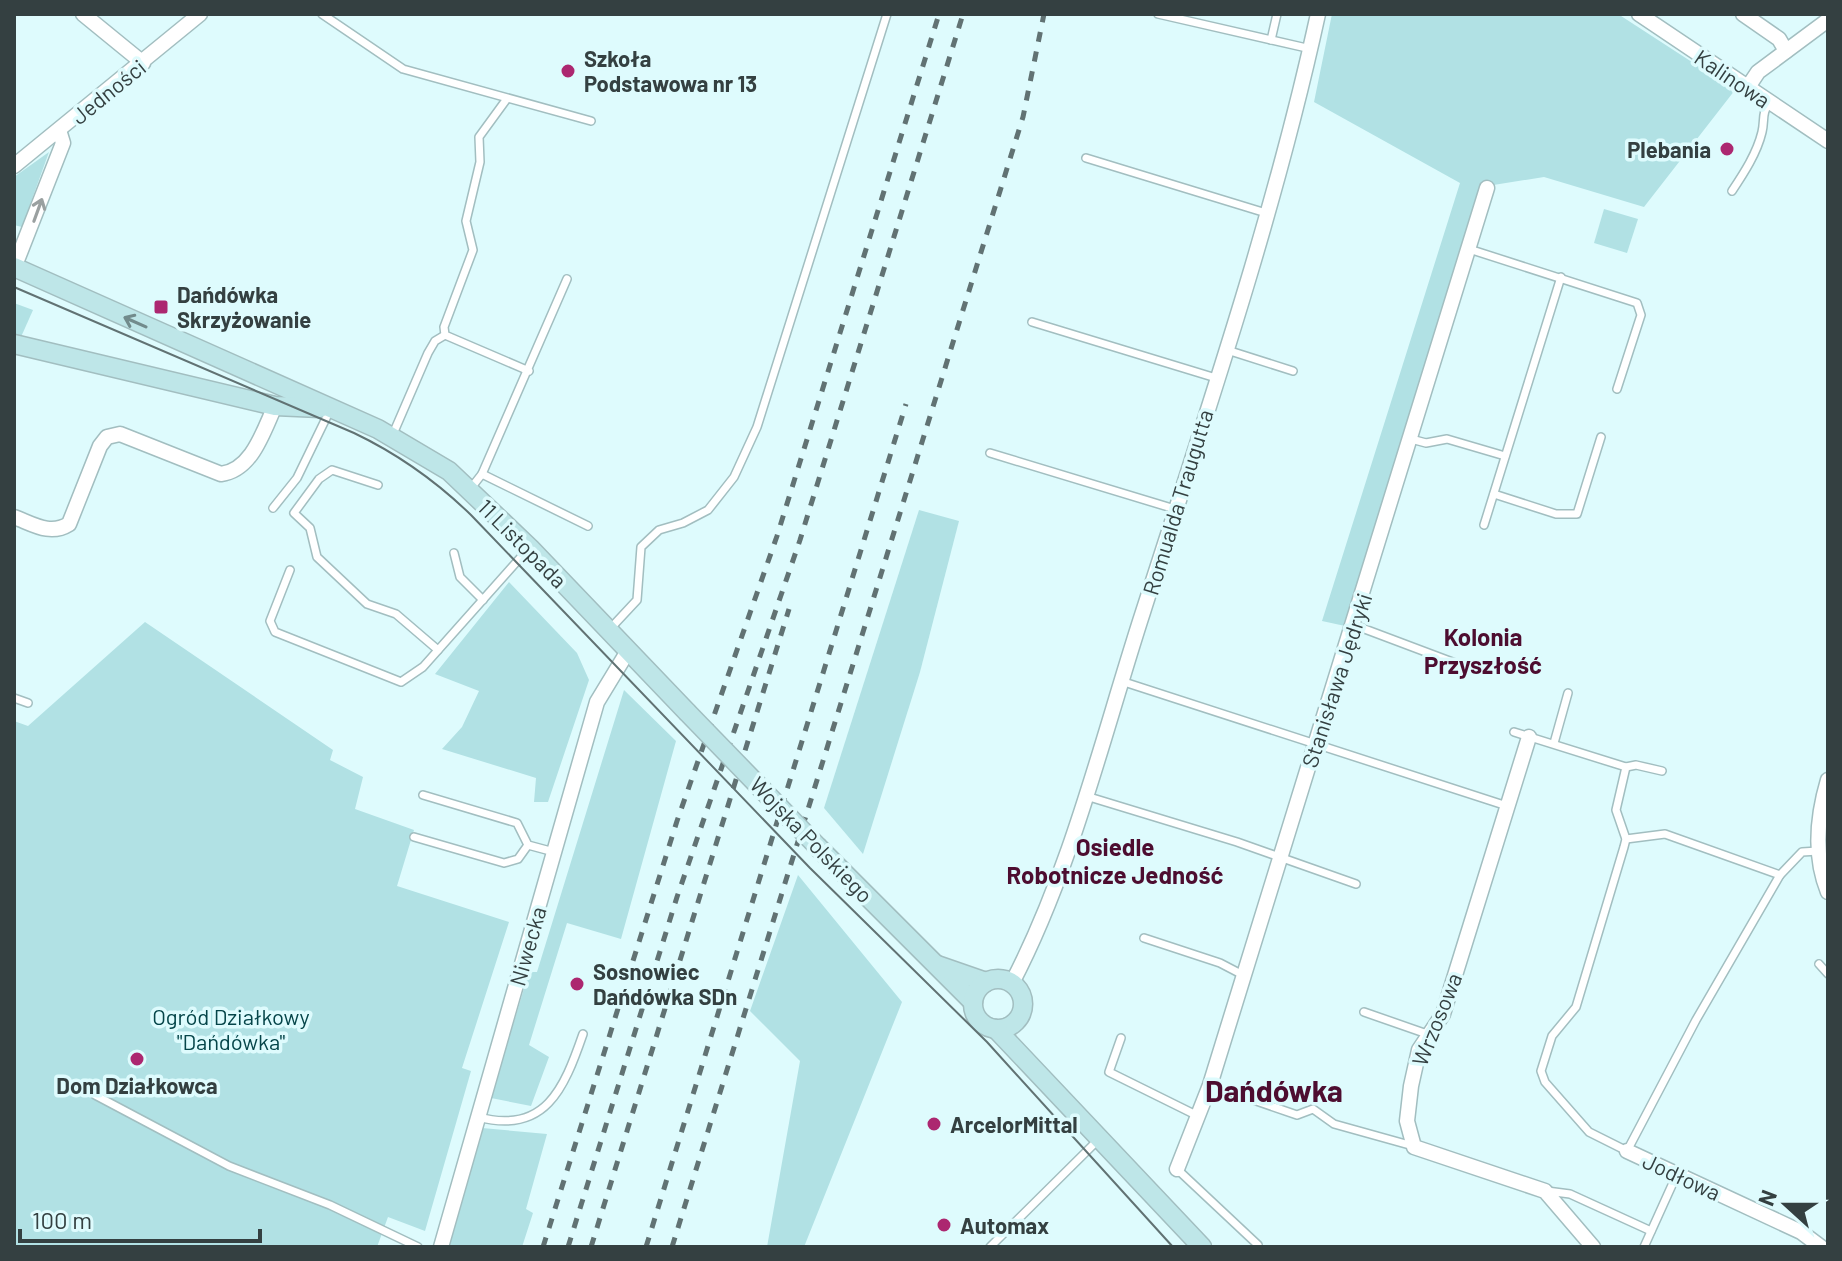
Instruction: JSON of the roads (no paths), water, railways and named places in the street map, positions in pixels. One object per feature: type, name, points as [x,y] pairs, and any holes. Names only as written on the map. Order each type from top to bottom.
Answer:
[{"type":"main road","name":"11 Listopada","points":[[14,268],[331,408],[392,437],[440,465],[470,489],[530,548],[687,712]]},
{"type":"main road","name":"11 Listopada","points":[[14,344],[275,406],[331,408]]},
{"type":"main road","name":"Wojska Polskiego","points":[[687,712],[973,1002]]},
{"type":"main road","name":"Wojska Polskiego","points":[[937,965],[986,982]]},
{"type":"main road","points":[[1029,1062],[1018,1020],[1023,1000],[1012,983],[1003,979],[986,982],[976,992],[973,1002],[980,1022],[996,1029],[1029,1062],[1202,1247]]},
{"type":"main road","points":[[996,1029],[1018,1020]]},
{"type":"street","points":[[83,14],[143,63]]},
{"type":"street","name":"Jedności","points":[[14,166],[200,14]]},
{"type":"street","name":"Romualda Traugutta","points":[[1012,983],[1044,913],[1121,681],[1266,213],[1318,14]]},
{"type":"street","name":"Kalinowa","points":[[1639,14],[1828,141]]},
{"type":"street","points":[[1743,14],[1779,39],[1786,51]]},
{"type":"street","points":[[1748,87],[1758,72],[1828,20]]},
{"type":"street","points":[[14,268],[63,143],[59,130]]},
{"type":"street","name":"Stanisława Jędryki","points":[[1177,1169],[1210,1085],[1487,188]]},
{"type":"street","points":[[14,517],[48,530],[59,530],[69,524],[100,446],[107,437],[120,434],[221,474],[236,472],[246,463],[275,406]]},
{"type":"street","name":"Niwecka","points":[[441,1247],[597,702],[628,651]]},
{"type":"street","name":"Wrzosowa","points":[[1414,1147],[1407,1121],[1419,1050],[1443,1014],[1529,737]]},
{"type":"street","points":[[1828,780],[1821,802],[1818,851],[1828,892]]},
{"type":"street","points":[[1414,1147],[1545,1191],[1593,1247]]},
{"type":"street","name":"Jodłowa","points":[[1627,1151],[1801,1232],[1821,1247]]},
{"type":"lane","points":[[322,14],[403,69],[506,100],[591,121]]},
{"type":"lane","points":[[609,630],[637,600],[641,547],[659,530],[708,510],[734,477],[757,427],[887,14]]},
{"type":"lane","points":[[1158,14],[1311,49]]},
{"type":"lane","points":[[1271,40],[1277,14]]},
{"type":"lane","points":[[445,335],[444,327],[473,250],[466,221],[480,162],[479,137],[506,100]]},
{"type":"lane","points":[[1732,191],[1747,169],[1762,133],[1763,111],[1770,102]]},
{"type":"lane","points":[[1086,158],[1266,213]]},
{"type":"lane","points":[[1469,249],[1637,303],[1641,315],[1617,389]]},
{"type":"lane","points":[[1484,525],[1561,277]]},
{"type":"lane","points":[[470,489],[482,474],[567,279]]},
{"type":"lane","points":[[1032,322],[1216,378]]},
{"type":"lane","points":[[445,335],[529,371]]},
{"type":"lane","points":[[392,437],[428,353],[435,341],[445,335]]},
{"type":"lane","points":[[1225,349],[1293,371]]},
{"type":"lane","points":[[273,508],[297,478],[331,408]]},
{"type":"lane","points":[[1494,494],[1556,514],[1577,514],[1601,437]]},
{"type":"lane","points":[[1411,439],[1426,443],[1447,439],[1505,456]]},
{"type":"lane","points":[[990,453],[1175,509]]},
{"type":"lane","points":[[378,485],[332,470],[319,479],[294,513],[310,528],[317,557],[367,604],[396,614],[438,650]]},
{"type":"lane","points":[[482,474],[588,526]]},
{"type":"lane","points":[[290,570],[270,621],[275,632],[286,639],[401,682],[411,678],[438,650],[530,548]]},
{"type":"lane","points":[[454,553],[460,577],[483,600]]},
{"type":"lane","points":[[1354,625],[1463,666]]},
{"type":"lane","points":[[1121,681],[1507,806]]},
{"type":"lane","points":[[1554,743],[1568,693]]},
{"type":"lane","points":[[14,698],[28,703]]},
{"type":"lane","points":[[1514,732],[1626,767],[1636,765],[1662,771]]},
{"type":"lane","points":[[1626,767],[1616,810],[1626,839],[1579,999],[1552,1036],[1541,1071],[1545,1082],[1589,1132],[1627,1151],[1688,1034],[1780,875],[1802,852],[1818,851]]},
{"type":"lane","points":[[423,795],[517,823],[528,845],[554,852]]},
{"type":"lane","points":[[1084,795],[1356,884]]},
{"type":"lane","points":[[1626,839],[1665,834],[1780,875]]},
{"type":"lane","points":[[414,837],[504,863],[518,859],[528,845]]},
{"type":"lane","points":[[1144,938],[1220,963],[1244,975]]},
{"type":"lane","points":[[1819,964],[1828,974]]},
{"type":"lane","points":[[1364,1012],[1430,1035]]},
{"type":"lane","points":[[478,1117],[512,1121],[538,1114],[558,1089],[583,1034]]},
{"type":"lane","points":[[1121,1038],[1109,1072],[1198,1116]]},
{"type":"lane","points":[[1210,1085],[1297,1115],[1313,1109],[1334,1124],[1414,1147]]},
{"type":"lane","points":[[95,1095],[229,1166],[330,1205],[418,1247]]},
{"type":"lane","points":[[990,1247],[1099,1138]]},
{"type":"lane","points":[[1177,1169],[1258,1245]]},
{"type":"lane","points":[[1644,1247],[1677,1174]]},
{"type":"lane","points":[[1545,1191],[1570,1194],[1651,1231]]},
{"type":"tram line","points":[[14,287],[354,433],[401,459],[444,491],[471,515],[810,868],[987,1042],[1173,1247]]},
{"type":"railway","points":[[543,1247],[677,821],[777,536],[939,14]]},
{"type":"railway","points":[[568,1247],[677,897],[800,540],[963,14]]},
{"type":"railway","points":[[672,1247],[1023,117],[1044,14]]},
{"type":"railway","points":[[646,1247],[906,404]]},
{"type":"railway","points":[[591,1247],[789,609]]},
{"type":"place","name":"Szkoła Podstawowa nr 13","points":[[568,71]]},
{"type":"place","name":"Plebania","points":[[1727,149]]},
{"type":"place","name":"Dańdówka Skrzyżowanie","points":[[161,307]]},
{"type":"place","name":"Sosnowiec Dańdówka SDn","points":[[577,984]]},
{"type":"place","name":"Dom Działkowca","points":[[137,1059]]},
{"type":"place","name":"ArcelorMittal","points":[[934,1124]]},
{"type":"place","name":"Automax","points":[[944,1225]]},
{"type":"district","name":"Kolonia Przyszłość","points":[[1483,650]]},
{"type":"district","name":"Osiedle Robotnicze Jedność","points":[[1115,860]]},
{"type":"district","name":"Dańdówka","points":[[1274,1090]]},
{"type":"park label","name":"Ogród Działkowy \"Dańdówka\"","points":[[231,1028]]}]
